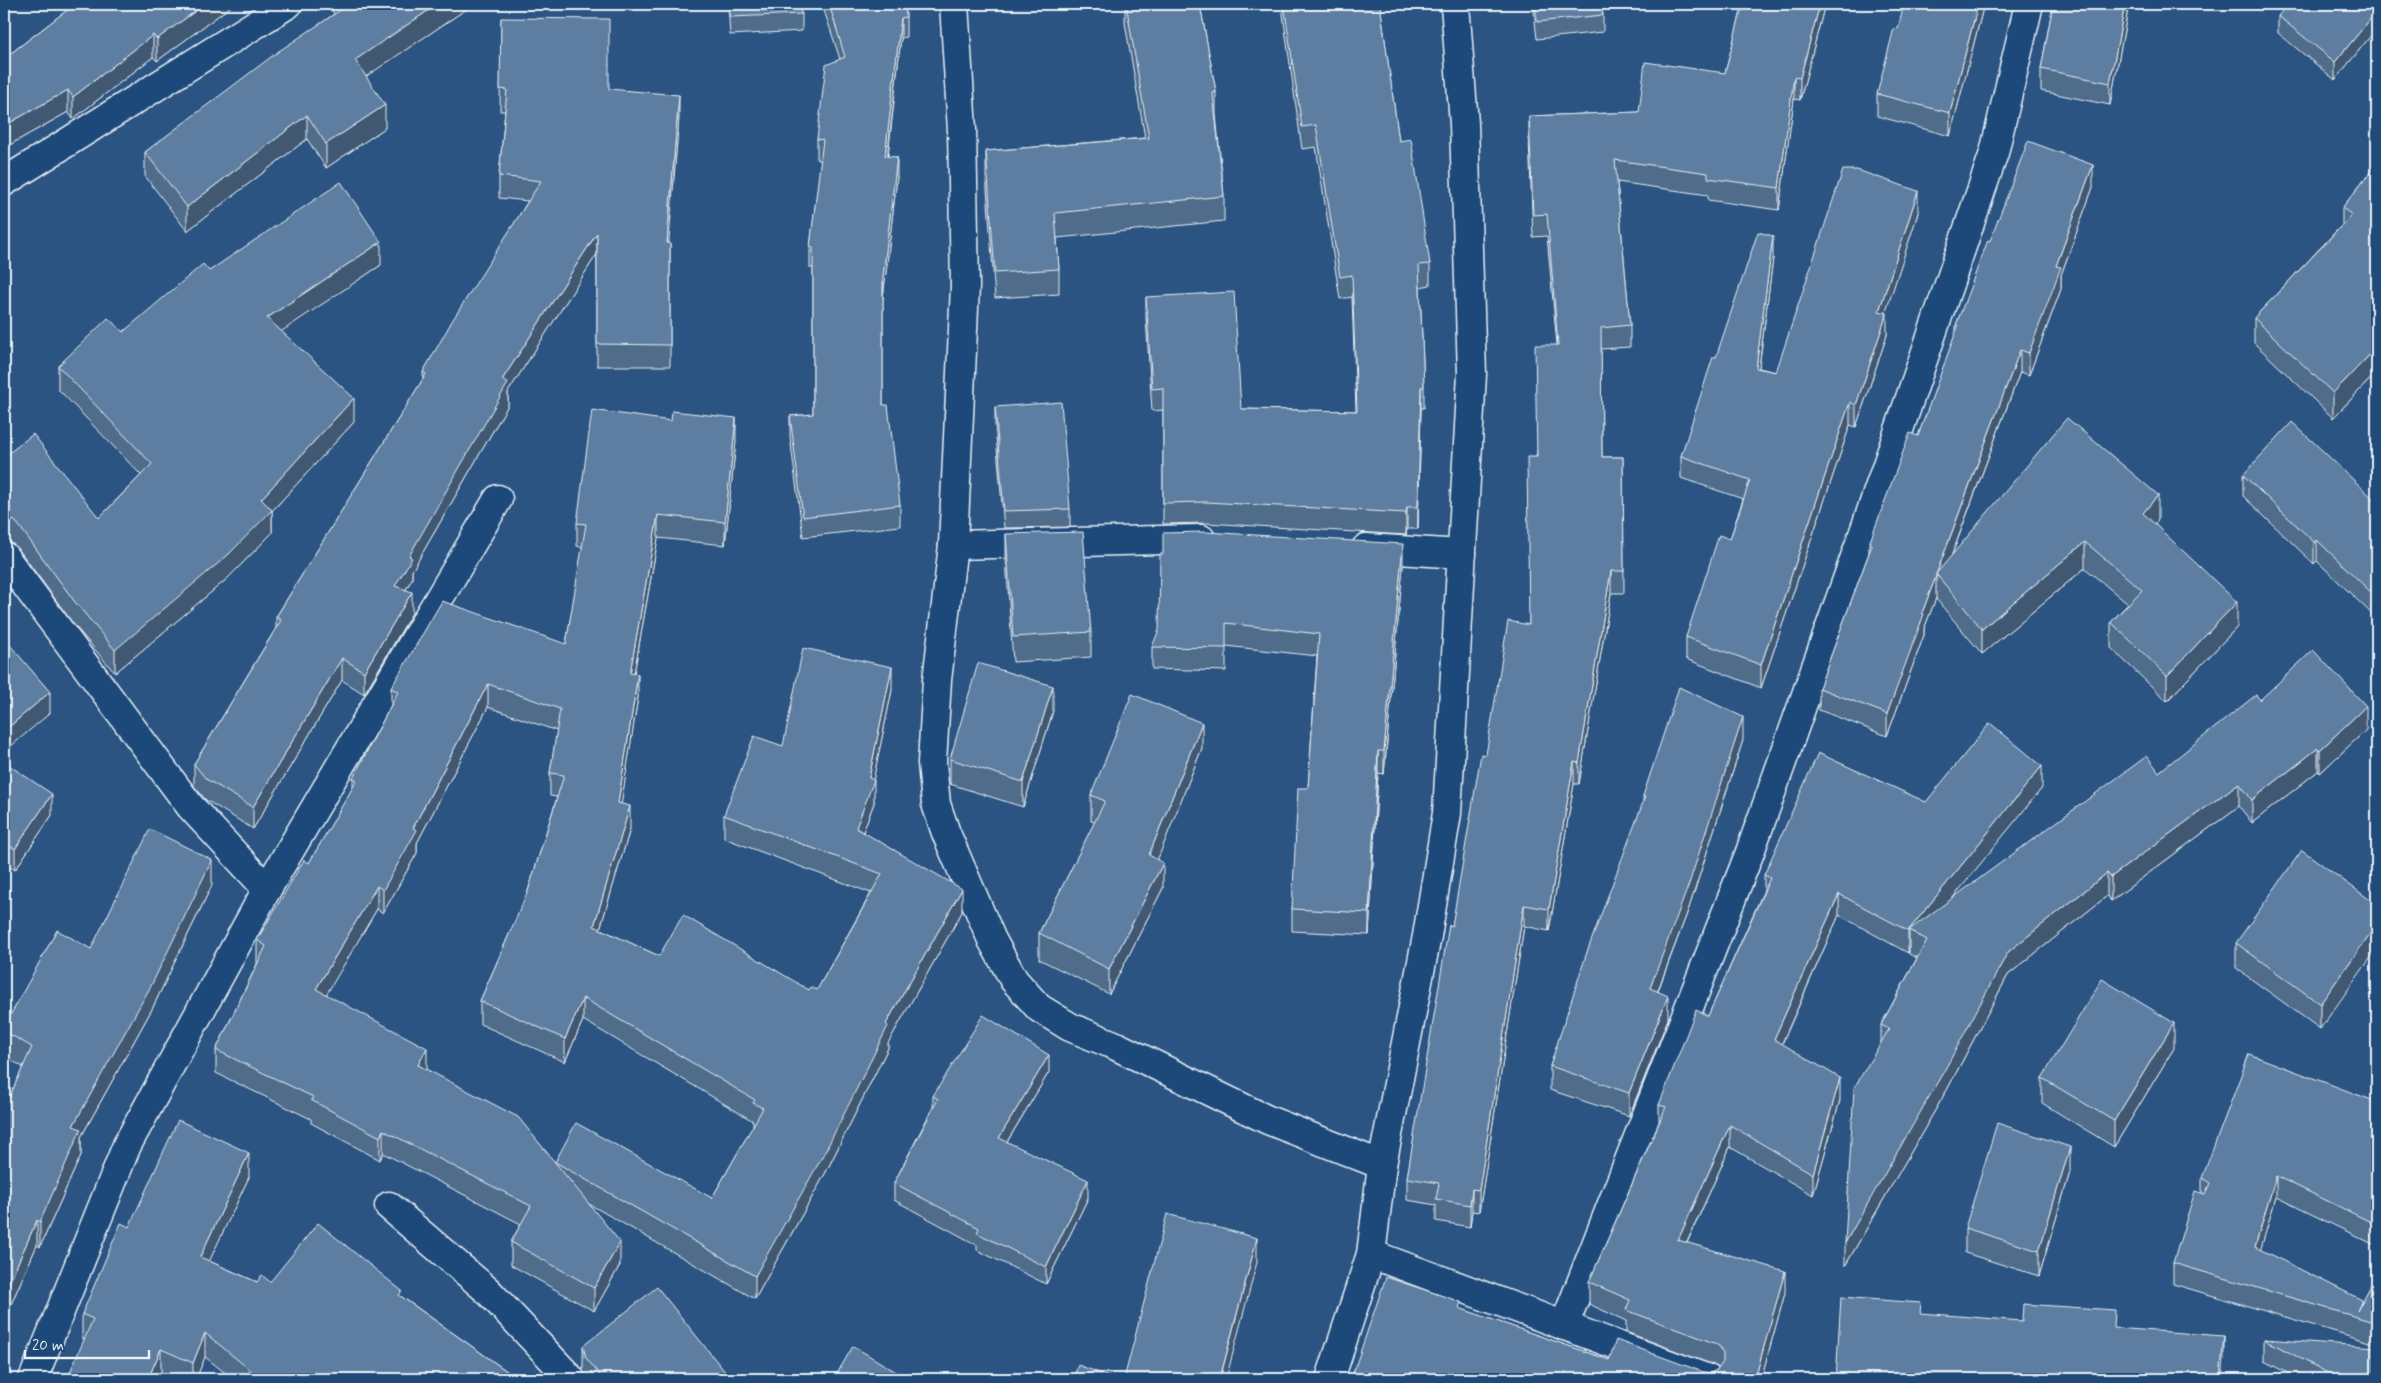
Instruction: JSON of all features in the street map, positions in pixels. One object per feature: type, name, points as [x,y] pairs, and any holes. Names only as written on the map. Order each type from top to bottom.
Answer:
[{"type":"street","points":[[4,182],[288,4]]},
{"type":"street","points":[[954,4],[962,130],[965,286],[953,545],[936,680],[932,763],[936,804],[946,834],[992,940],[1014,980],[1039,1008],[1070,1026],[1114,1045],[1268,1120],[1382,1165]]},
{"type":"street","points":[[1330,1379],[1371,1254],[1382,1165],[1427,936],[1447,812],[1472,374],[1464,124],[1455,4]]},
{"type":"street","points":[[1564,1326],[1750,852],[1866,526],[1994,153],[2029,4]]},
{"type":"street","points":[[33,1379],[127,1145],[267,889],[498,499]]},
{"type":"street","points":[[953,545],[1224,540]]},
{"type":"street","points":[[1343,547],[1462,554]]},
{"type":"street","points":[[4,556],[190,806],[267,889]]},
{"type":"street","points":[[389,1206],[488,1291],[571,1379]]},
{"type":"street","points":[[1371,1254],[1708,1379]]},
{"type":"building","points":[[75,4],[205,4],[157,39],[153,35],[73,97],[68,90],[4,126],[4,54],[6,57]]},
{"type":"building","points":[[343,4],[438,4],[355,60],[385,105],[326,144],[307,115],[187,207],[145,152],[279,51],[345,7]]},
{"type":"building","points":[[729,4],[796,4],[802,14],[730,17]]},
{"type":"building","points":[[829,4],[905,4],[906,17],[901,18],[885,156],[897,157],[883,277],[883,405],[888,405],[900,505],[803,517],[790,416],[813,414],[813,248],[810,247],[823,140],[817,139],[826,65],[845,57]]},
{"type":"building","points":[[1126,4],[1200,4],[1216,92],[1213,93],[1224,196],[1055,213],[1059,269],[995,273],[986,151],[1149,138]]},
{"type":"building","points":[[1284,4],[1380,4],[1399,141],[1411,139],[1430,264],[1419,265],[1424,387],[1421,387],[1418,507],[1407,507],[1406,513],[1206,502],[1163,503],[1163,388],[1152,389],[1146,297],[1234,292],[1241,409],[1357,411],[1352,275],[1340,277],[1316,125],[1302,127]]},
{"type":"building","points":[[1535,4],[1601,4],[1603,15],[1537,22]]},
{"type":"building","points":[[1743,4],[1820,4],[1800,78],[1794,77],[1779,188],[1708,178],[1708,173],[1615,160],[1630,325],[1601,328],[1602,457],[1623,457],[1624,571],[1611,571],[1579,763],[1574,762],[1549,909],[1524,905],[1479,1190],[1472,1189],[1470,1205],[1436,1199],[1439,1183],[1407,1178],[1449,925],[1452,926],[1481,754],[1486,755],[1508,621],[1529,625],[1527,457],[1537,457],[1535,345],[1558,345],[1547,214],[1533,215],[1529,116],[1639,112],[1645,62],[1725,73]]},
{"type":"building","points":[[1904,4],[1978,4],[1950,113],[1877,94],[1894,28],[1898,29]]},
{"type":"building","points":[[2053,4],[2125,4],[2110,83],[2041,69]]},
{"type":"building","points":[[2288,4],[2377,4],[2377,11],[2335,62],[2278,16]]},
{"type":"building","points":[[501,18],[609,19],[609,89],[679,95],[667,243],[670,243],[670,345],[597,344],[597,233],[502,380],[508,383],[409,556],[412,558],[395,586],[412,592],[364,672],[342,658],[253,807],[206,779],[194,764],[281,620],[276,617],[426,374],[423,372],[452,321],[541,181],[499,176],[507,90],[500,89]]},
{"type":"building","points":[[2028,141],[2093,165],[2056,266],[2061,267],[2029,353],[2020,350],[1936,574],[1922,613],[1924,614],[1887,714],[1819,688],[1872,545],[1869,544],[1910,433],[1918,436],[1958,326],[1956,325]]},
{"type":"building","points":[[2377,164],[2377,347],[2333,393],[2254,318],[2352,215],[2342,208]]},
{"type":"building","points":[[1843,170],[1857,170],[1918,191],[1879,311],[1887,313],[1856,405],[1850,402],[1761,665],[1686,637],[1719,535],[1730,539],[1750,480],[1681,456],[1713,357],[1716,357],[1758,232],[1773,236],[1756,368],[1776,372]]},
{"type":"building","points":[[341,182],[381,242],[267,318],[354,398],[261,499],[272,510],[228,555],[115,650],[75,602],[17,523],[10,518],[4,518],[4,457],[33,434],[99,518],[152,464],[58,366],[108,318],[123,332],[203,264],[209,271]]},
{"type":"building","points":[[1061,402],[1070,509],[1004,511],[995,407]]},
{"type":"building","points":[[592,410],[671,421],[672,411],[736,418],[725,522],[658,515],[630,673],[638,674],[618,803],[630,806],[594,926],[659,956],[683,915],[809,990],[811,987],[817,990],[882,874],[724,815],[754,736],[783,746],[803,648],[892,667],[869,778],[874,780],[856,828],[962,889],[886,1024],[888,1026],[826,1150],[755,1276],[555,1162],[576,1123],[712,1198],[763,1108],[753,1103],[755,1100],[583,998],[565,1039],[480,1001],[528,891],[564,775],[550,773],[560,709],[488,684],[413,828],[417,830],[383,890],[377,886],[316,989],[427,1048],[418,1065],[518,1117],[620,1242],[594,1288],[511,1242],[531,1206],[383,1130],[380,1137],[311,1100],[313,1097],[216,1050],[266,946],[257,940],[304,860],[309,863],[357,780],[353,778],[398,692],[391,688],[442,601],[566,644],[586,524],[577,523]]},
{"type":"building","points":[[2067,418],[2158,495],[2143,513],[2237,602],[2167,676],[2111,622],[2142,590],[2085,542],[1982,629],[1936,574]]},
{"type":"building","points":[[2292,422],[2377,502],[2377,598],[2317,540],[2314,542],[2243,475]]},
{"type":"building","points":[[1083,532],[1091,632],[1013,637],[1006,534]]},
{"type":"building","points":[[1205,532],[1403,544],[1384,751],[1378,751],[1369,913],[1292,909],[1298,788],[1308,788],[1319,634],[1226,623],[1226,648],[1152,647],[1159,630],[1160,554],[1163,554],[1163,533]]},
{"type":"building","points":[[4,638],[50,692],[4,731]]},
{"type":"building","points":[[2313,650],[2366,706],[2320,750],[2318,748],[2252,800],[2239,783],[2111,877],[2107,873],[2008,952],[1948,1064],[1845,1243],[1854,1088],[1889,1029],[1881,1025],[1927,940],[1909,930],[2147,756],[2159,772],[2256,695],[2260,700]]},
{"type":"building","points":[[978,663],[1053,686],[1023,782],[950,759]]},
{"type":"building","points":[[1679,687],[1743,717],[1689,884],[1650,988],[1668,996],[1629,1093],[1550,1066],[1587,952],[1645,797],[1643,796]]},
{"type":"building","points":[[1132,694],[1202,723],[1149,855],[1163,863],[1109,969],[1039,933],[1105,801],[1091,795]]},
{"type":"building","points":[[1990,723],[2042,766],[1908,931],[1839,894],[1774,1039],[1840,1078],[1813,1174],[1730,1125],[1678,1240],[1785,1271],[1755,1379],[1351,1379],[1386,1277],[1461,1302],[1459,1308],[1609,1360],[1616,1340],[1703,1372],[1711,1373],[1718,1369],[1723,1362],[1723,1354],[1720,1347],[1714,1343],[1626,1310],[1630,1300],[1589,1282],[1666,1107],[1659,1105],[1696,1010],[1708,1016],[1770,878],[1764,875],[1818,753],[1926,802]]},
{"type":"building","points":[[4,762],[52,794],[15,849],[4,842]]},
{"type":"building","points":[[150,829],[212,860],[152,984],[73,1126],[81,1129],[40,1222],[37,1220],[4,1294],[4,1109],[32,1047],[4,1031],[4,1027],[57,930],[91,949]]},
{"type":"building","points":[[2302,850],[2377,905],[2377,924],[2320,1004],[2236,943]]},
{"type":"building","points":[[2102,979],[2174,1023],[2114,1121],[2042,1078]]},
{"type":"building","points":[[983,1015],[1049,1055],[999,1138],[1088,1180],[1046,1267],[977,1233],[979,1228],[894,1183],[938,1099],[933,1096]]},
{"type":"building","points":[[2249,1054],[2377,1102],[2377,1225],[2276,1176],[2255,1247],[2362,1300],[2357,1311],[2377,1274],[2377,1323],[2173,1263],[2195,1191],[2205,1194],[2210,1183],[2202,1178]]},
{"type":"building","points":[[178,1120],[249,1153],[200,1257],[257,1282],[262,1275],[270,1282],[318,1223],[402,1291],[399,1295],[518,1379],[261,1379],[205,1333],[193,1363],[161,1349],[148,1379],[67,1379],[93,1319],[82,1314],[121,1223],[129,1227]]},
{"type":"building","points":[[1997,1123],[2070,1147],[2039,1251],[1965,1228]]},
{"type":"building","points":[[1167,1214],[1257,1238],[1220,1378],[1222,1379],[1124,1379]]},
{"type":"building","points":[[657,1287],[730,1378],[603,1379],[586,1358],[583,1346]]},
{"type":"building","points":[[1841,1297],[1921,1303],[1920,1313],[2022,1321],[2023,1304],[2115,1310],[2114,1328],[2224,1336],[2220,1379],[1836,1379]]},
{"type":"building","points":[[2264,1339],[2377,1347],[2377,1379],[2339,1379]]},
{"type":"building","points":[[853,1346],[908,1379],[834,1379]]},
{"type":"building","points":[[1078,1365],[1115,1379],[1073,1379]]}]
